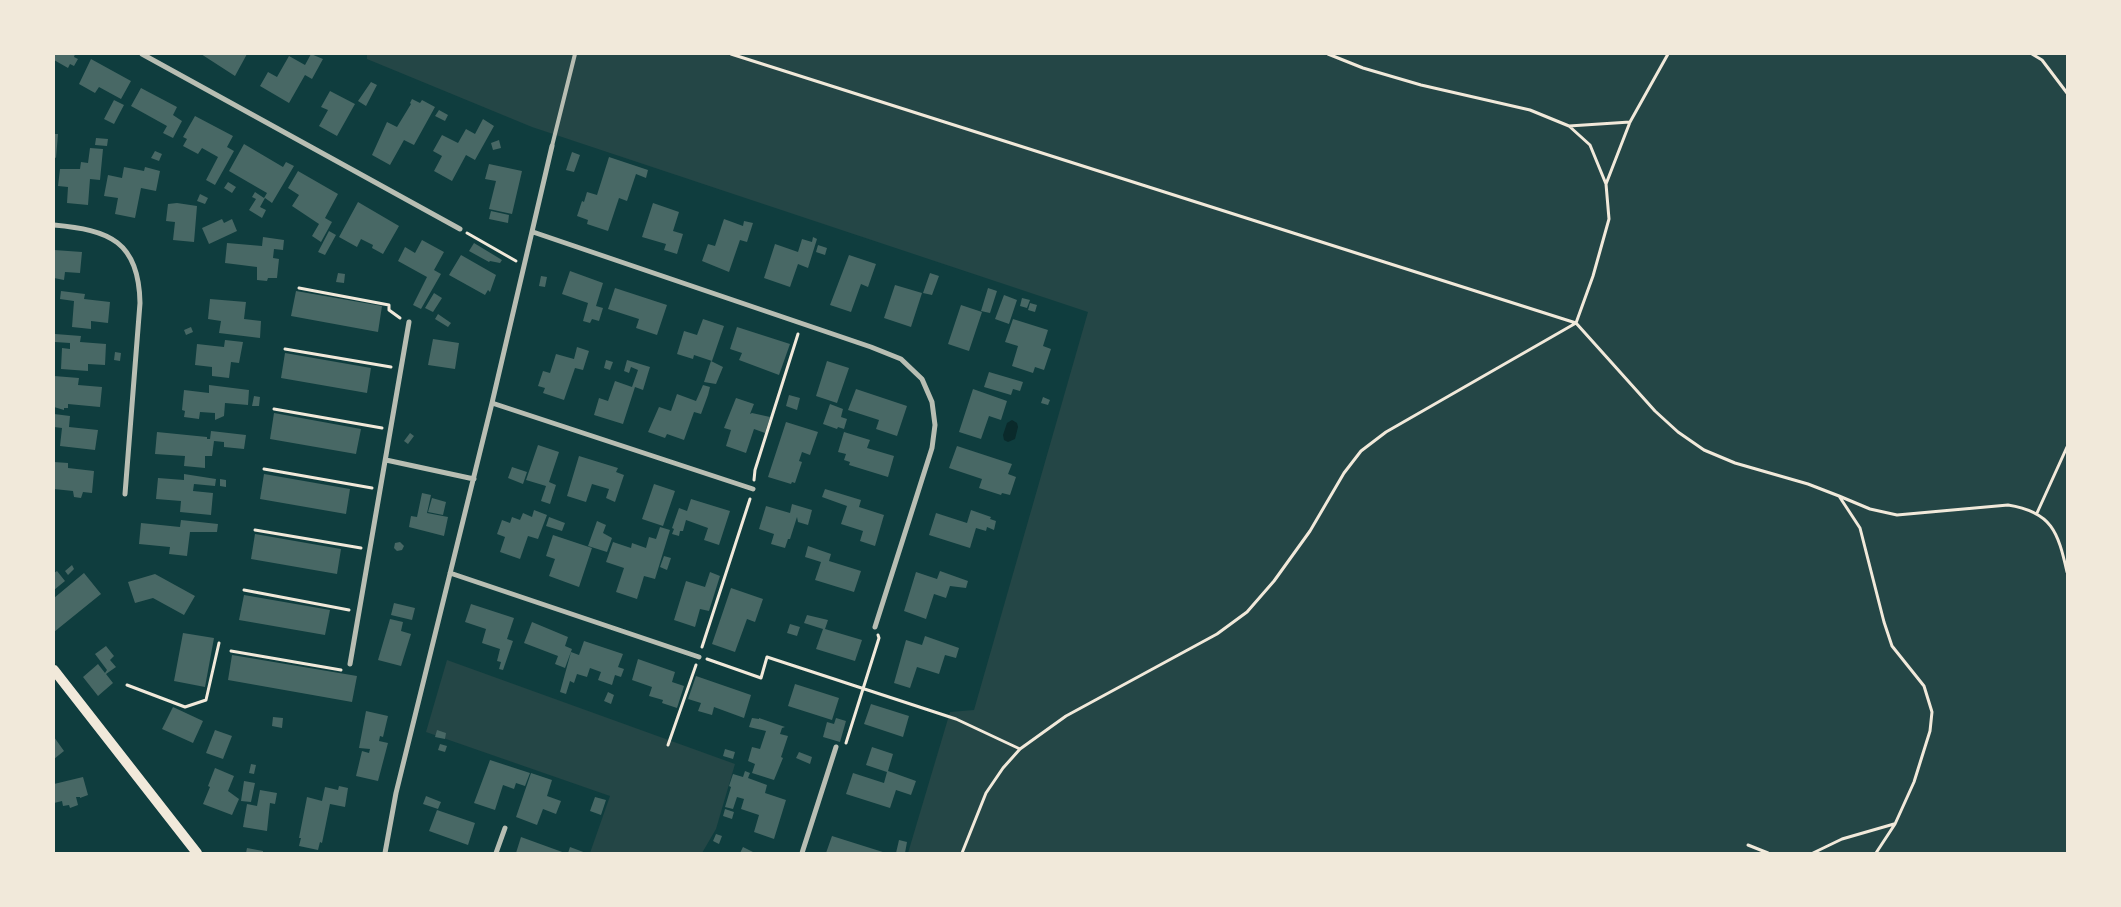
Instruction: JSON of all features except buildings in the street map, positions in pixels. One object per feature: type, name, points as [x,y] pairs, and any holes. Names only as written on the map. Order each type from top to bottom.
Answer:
[{"type":"main road","points":[[54,670],[198,853]]},
{"type":"street","points":[[142,54],[460,230]]},
{"type":"street","points":[[385,853],[396,793],[474,478],[552,146]]},
{"type":"street","points":[[54,225],[97,232],[112,238],[124,249],[138,273],[140,303],[125,494]]},
{"type":"street","points":[[532,232],[871,347],[901,360],[922,379],[932,402],[935,425],[932,448],[875,627]]},
{"type":"street","points":[[350,664],[409,322]]},
{"type":"street","points":[[492,403],[753,490]]},
{"type":"street","points":[[386,460],[474,478]]},
{"type":"street","points":[[450,573],[699,657]]},
{"type":"street","points":[[802,853],[836,747]]},
{"type":"street","points":[[496,853],[505,828]]},
{"type":"lane","points":[[552,146],[575,54]]},
{"type":"path","points":[[731,54],[1576,323],[1656,411],[1678,432],[1704,450],[1735,463],[1808,484],[1870,509],[1896,515],[2008,504],[2024,507],[2041,515],[2052,528],[2062,549],[2067,572]]},
{"type":"path","points":[[962,853],[986,793],[1002,768],[1020,749],[1066,716],[1217,634],[1247,612],[1274,581],[1310,531],[1344,473],[1361,451],[1386,432],[1576,323],[1593,276],[1609,219],[1606,184],[1590,145],[1569,126],[1530,110],[1421,85],[1363,68],[1328,54]]},
{"type":"path","points":[[1606,184],[1630,122],[1668,54]]},
{"type":"path","points":[[2032,54],[2042,60],[2067,93]]},
{"type":"path","points":[[1569,126],[1630,122]]},
{"type":"path","points":[[460,230],[525,266]]},
{"type":"path","points":[[299,288],[389,305],[389,310],[409,322]]},
{"type":"path","points":[[668,745],[699,657],[753,490],[755,470],[802,323]]},
{"type":"path","points":[[285,349],[401,368]]},
{"type":"path","points":[[274,409],[391,429]]},
{"type":"path","points":[[2037,513],[2067,447]]},
{"type":"path","points":[[264,469],[380,490]]},
{"type":"path","points":[[1839,496],[1860,528],[1892,646],[1924,686],[1932,712],[1930,731],[1914,782],[1895,824],[1876,853]]},
{"type":"path","points":[[255,530],[370,550]]},
{"type":"path","points":[[244,590],[359,612]]},
{"type":"path","points":[[836,747],[845,746],[864,690],[879,638],[875,627]]},
{"type":"path","points":[[127,685],[185,708],[206,700],[219,643]]},
{"type":"path","points":[[231,651],[344,670],[350,664]]},
{"type":"path","points":[[699,657],[760,678],[767,657],[956,720],[1020,749]]},
{"type":"path","points":[[1812,853],[1842,839],[1895,824]]},
{"type":"path","points":[[1748,845],[1768,853]]},
{"type":"shaded area","points":[[367,54],[2067,54],[2067,853],[908,853],[950,712],[974,710],[1088,312],[532,127],[367,59]]},
{"type":"shaded area","points":[[1012,420],[1017,423],[1018,427],[1015,439],[1008,442],[1004,440],[1003,435],[1007,423]]},
{"type":"shaded area","points":[[447,660],[735,764],[716,829],[702,853],[590,853],[610,796],[426,732]]}]
